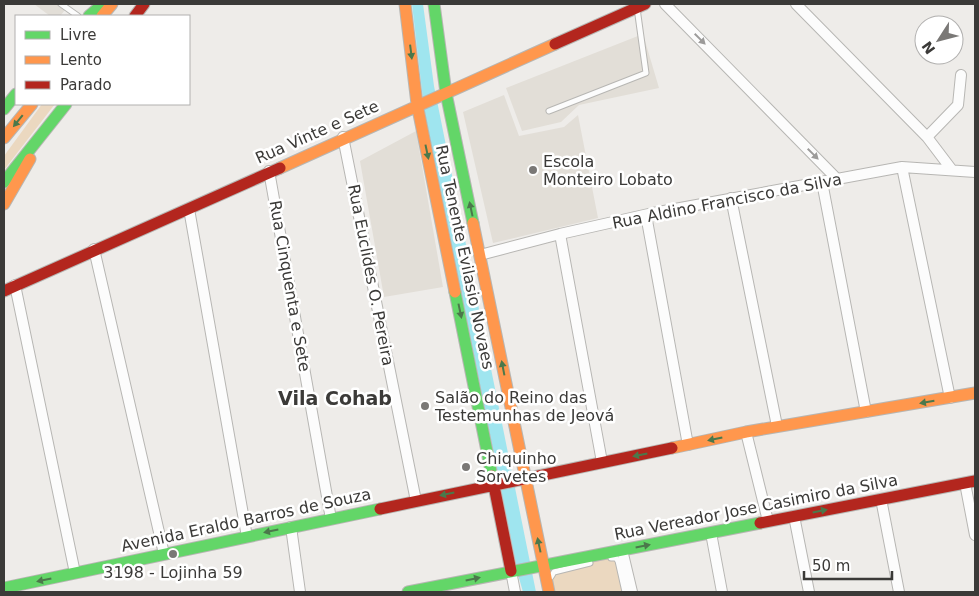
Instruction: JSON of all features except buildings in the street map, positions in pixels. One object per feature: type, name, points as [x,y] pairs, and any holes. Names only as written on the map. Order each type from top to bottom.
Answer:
[{"type":"main road","points":[[90,15],[103,4]]},
{"type":"main road","points":[[103,15],[112,4]]},
{"type":"main road","points":[[135,15],[144,4]]},
{"type":"main road","name":"Rua Tenente Evilasio Novaes","points":[[405,4],[419,104],[514,571]]},
{"type":"main road","points":[[434,4],[442,94],[480,255],[520,479],[538,567],[549,592]]},
{"type":"main road","name":"Rua Vinte e Sete","points":[[4,291],[94,249],[189,209],[269,171],[641,6]]},
{"type":"main road","points":[[4,109],[15,95]]},
{"type":"main road","points":[[4,138],[31,105]]},
{"type":"main road","points":[[4,182],[65,105]]},
{"type":"main road","points":[[4,204],[51,123]]},
{"type":"main road","points":[[688,445],[777,426],[975,393]]},
{"type":"main road","name":"Avenida Eraldo Barros de Souza","points":[[4,588],[688,445]]},
{"type":"main road","name":"Rua Vereador Jose Casimiro da Silva","points":[[408,592],[424,591],[514,571],[970,482]]},
{"type":"street","points":[[665,4],[838,180]]},
{"type":"street","points":[[796,4],[927,137],[952,170]]},
{"type":"street","points":[[927,137],[958,105],[961,75]]},
{"type":"street","name":"Rua Euclides O. Pereira","points":[[343,138],[416,501]]},
{"type":"street","points":[[902,167],[950,398]]},
{"type":"street","name":"Rua Aldino Francisco da Silva","points":[[480,255],[560,234],[646,215],[902,167],[975,172]]},
{"type":"street","name":"Rua Cinquenta e Sete","points":[[269,171],[331,519]]},
{"type":"street","points":[[822,182],[866,412]]},
{"type":"street","points":[[731,198],[777,426]]},
{"type":"street","points":[[189,209],[247,537]]},
{"type":"street","points":[[646,215],[688,445]]},
{"type":"street","points":[[560,234],[602,462]]},
{"type":"street","points":[[94,249],[164,554]]},
{"type":"street","points":[[15,285],[75,573]]},
{"type":"street","points":[[746,432],[768,521]]},
{"type":"street","points":[[970,482],[975,535]]},
{"type":"street","points":[[881,499],[899,592]]},
{"type":"street","points":[[794,516],[809,592]]},
{"type":"street","points":[[291,527],[300,592]]},
{"type":"street","points":[[711,532],[722,592]]},
{"type":"street","points":[[622,550],[632,592]]},
{"type":"street","name":"Rua Tenente Evilasio Novaes","points":[[514,571],[515,592]]},
{"type":"lane","points":[[61,4],[77,15]]},
{"type":"lane","points":[[549,111],[646,73],[641,6]]},
{"type":"lane","points":[[554,592],[551,576],[554,572],[614,558],[618,561],[625,592]]},
{"type":"shaded area","points":[[34,4],[70,4],[61,15],[49,15]]},
{"type":"shaded area","points":[[643,34],[659,88],[579,105],[561,122],[522,131],[506,88]]},
{"type":"shaded area","name":"Escola Monteiro Lobato","points":[[504,95],[519,136],[564,127],[578,115],[598,218],[493,243],[463,112]]},
{"type":"shaded area","points":[[41,105],[54,105],[4,170],[4,156]]},
{"type":"shaded area","points":[[416,131],[443,287],[384,297],[360,161]]},
{"type":"shaded area","points":[[616,554],[630,592],[550,592],[548,569]]},
{"type":"water","points":[[412,4],[423,4],[434,86],[536,592],[523,592],[519,578],[424,108]]},
{"type":"traffic: fast","points":[[90,15],[103,4]]},
{"type":"traffic: fast","points":[[434,4],[446,93],[473,223]]},
{"type":"traffic: fast","points":[[4,109],[15,95]]},
{"type":"traffic: fast","points":[[4,182],[65,105]]},
{"type":"traffic: fast","points":[[455,292],[492,476]]},
{"type":"traffic: fast","points":[[4,588],[380,509]]},
{"type":"traffic: fast","points":[[408,592],[760,523]]},
{"type":"traffic: slow","points":[[103,15],[112,4]]},
{"type":"traffic: slow","points":[[405,4],[417,104],[455,292]]},
{"type":"traffic: slow","points":[[280,168],[555,44]]},
{"type":"traffic: slow","points":[[4,138],[31,105]]},
{"type":"traffic: slow","points":[[4,204],[30,159]]},
{"type":"traffic: slow","points":[[473,223],[549,592]]},
{"type":"traffic: slow","points":[[672,448],[746,432],[975,393]]},
{"type":"traffic: jam","points":[[136,15],[144,4]]},
{"type":"traffic: jam","points":[[555,44],[645,4]]},
{"type":"traffic: jam","points":[[4,291],[280,168]]},
{"type":"traffic: jam","points":[[380,509],[672,448]]},
{"type":"traffic: jam","points":[[492,476],[511,571]]},
{"type":"traffic: jam","points":[[760,523],[975,481]]},
{"type":"place","name":"Escola Monteiro Lobato","points":[[533,170]]},
{"type":"place","name":"Salão do Reino das Testemunhas de Jeová","points":[[425,406]]},
{"type":"place","name":"Chiquinho Sorvetes","points":[[466,467]]},
{"type":"place","name":"3198 - Lojinha 59","points":[[173,554]]},
{"type":"district","name":"Vila Cohab","points":[[335,398]]}]
